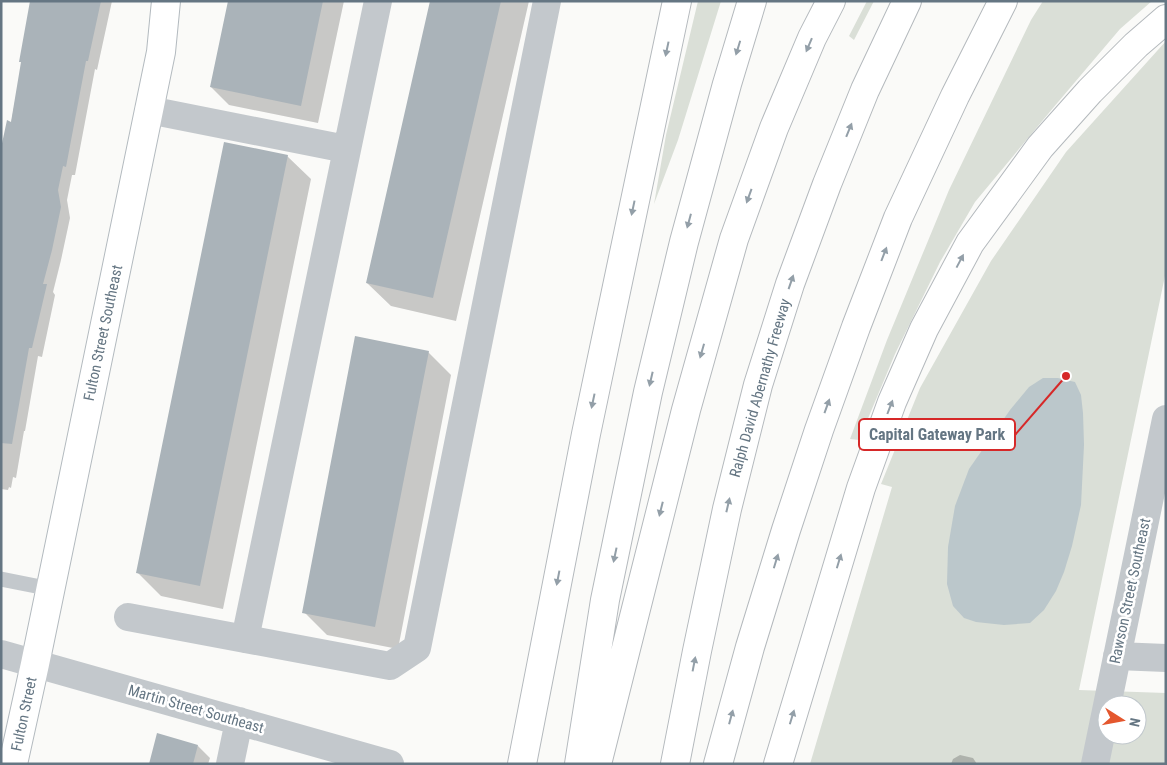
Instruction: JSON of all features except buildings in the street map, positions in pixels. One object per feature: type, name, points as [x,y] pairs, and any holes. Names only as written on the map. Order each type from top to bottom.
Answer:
[{"type":"main road","name":"Fulton Street Southeast","points":[[35,664],[161,52],[166,1]]},
{"type":"main road","points":[[522,764],[586,434],[677,1]]},
{"type":"main road","points":[[579,764],[605,600],[648,392],[686,233],[752,1]]},
{"type":"main road","points":[[597,764],[686,410],[734,239],[774,128],[812,38],[831,1]]},
{"type":"main road","name":"Ralph David Abernathy Freeway","points":[[675,764],[727,508],[758,385],[790,284],[827,184],[865,90],[907,1]]},
{"type":"main road","points":[[718,764],[750,647],[786,530],[856,326],[898,218],[955,96],[1003,1]]},
{"type":"main road","points":[[778,764],[861,488],[892,402],[924,329],[970,243],[1040,147],[1090,91],[1136,45],[1166,19]]},
{"type":"main road","name":"Fulton Street","points":[[13,764],[35,664]]},
{"type":"street","points":[[245,639],[378,1]]},
{"type":"street","points":[[128,617],[390,666],[417,648],[547,1]]},
{"type":"street","points":[[149,110],[346,149]]},
{"type":"street","name":"Rawson Street Southeast","points":[[1095,764],[1166,418]]},
{"type":"street","name":"Martin Street Southeast","points":[[1,654],[390,764]]},
{"type":"street","points":[[1117,656],[1166,658]]},
{"type":"street","points":[[230,764],[239,721]]},
{"type":"lane","points":[[1,579],[51,589]]},
{"type":"shaded area","points":[[698,1],[721,1],[678,140],[654,204],[666,135]]},
{"type":"shaded area","points":[[867,1],[874,1],[854,40],[849,36]]},
{"type":"shaded area","points":[[1043,1],[1152,1],[1120,29],[975,202],[940,262],[895,354],[859,440],[850,439],[887,340],[949,190],[1031,20]]},
{"type":"shaded area","points":[[1166,41],[1166,271],[1079,690],[1166,693],[1166,764],[810,764],[892,487],[881,484],[920,388],[991,261],[1066,152]]},
{"type":"shaded area","points":[[1043,378],[1058,378],[1075,382],[1081,395],[1084,445],[1081,505],[1072,546],[1056,591],[1044,610],[1030,623],[1004,625],[976,622],[964,618],[953,606],[947,584],[948,547],[955,506],[969,469],[1010,410],[1029,387]]},
{"type":"place","name":"Capital Gateway Park","points":[[1066,376]]}]
